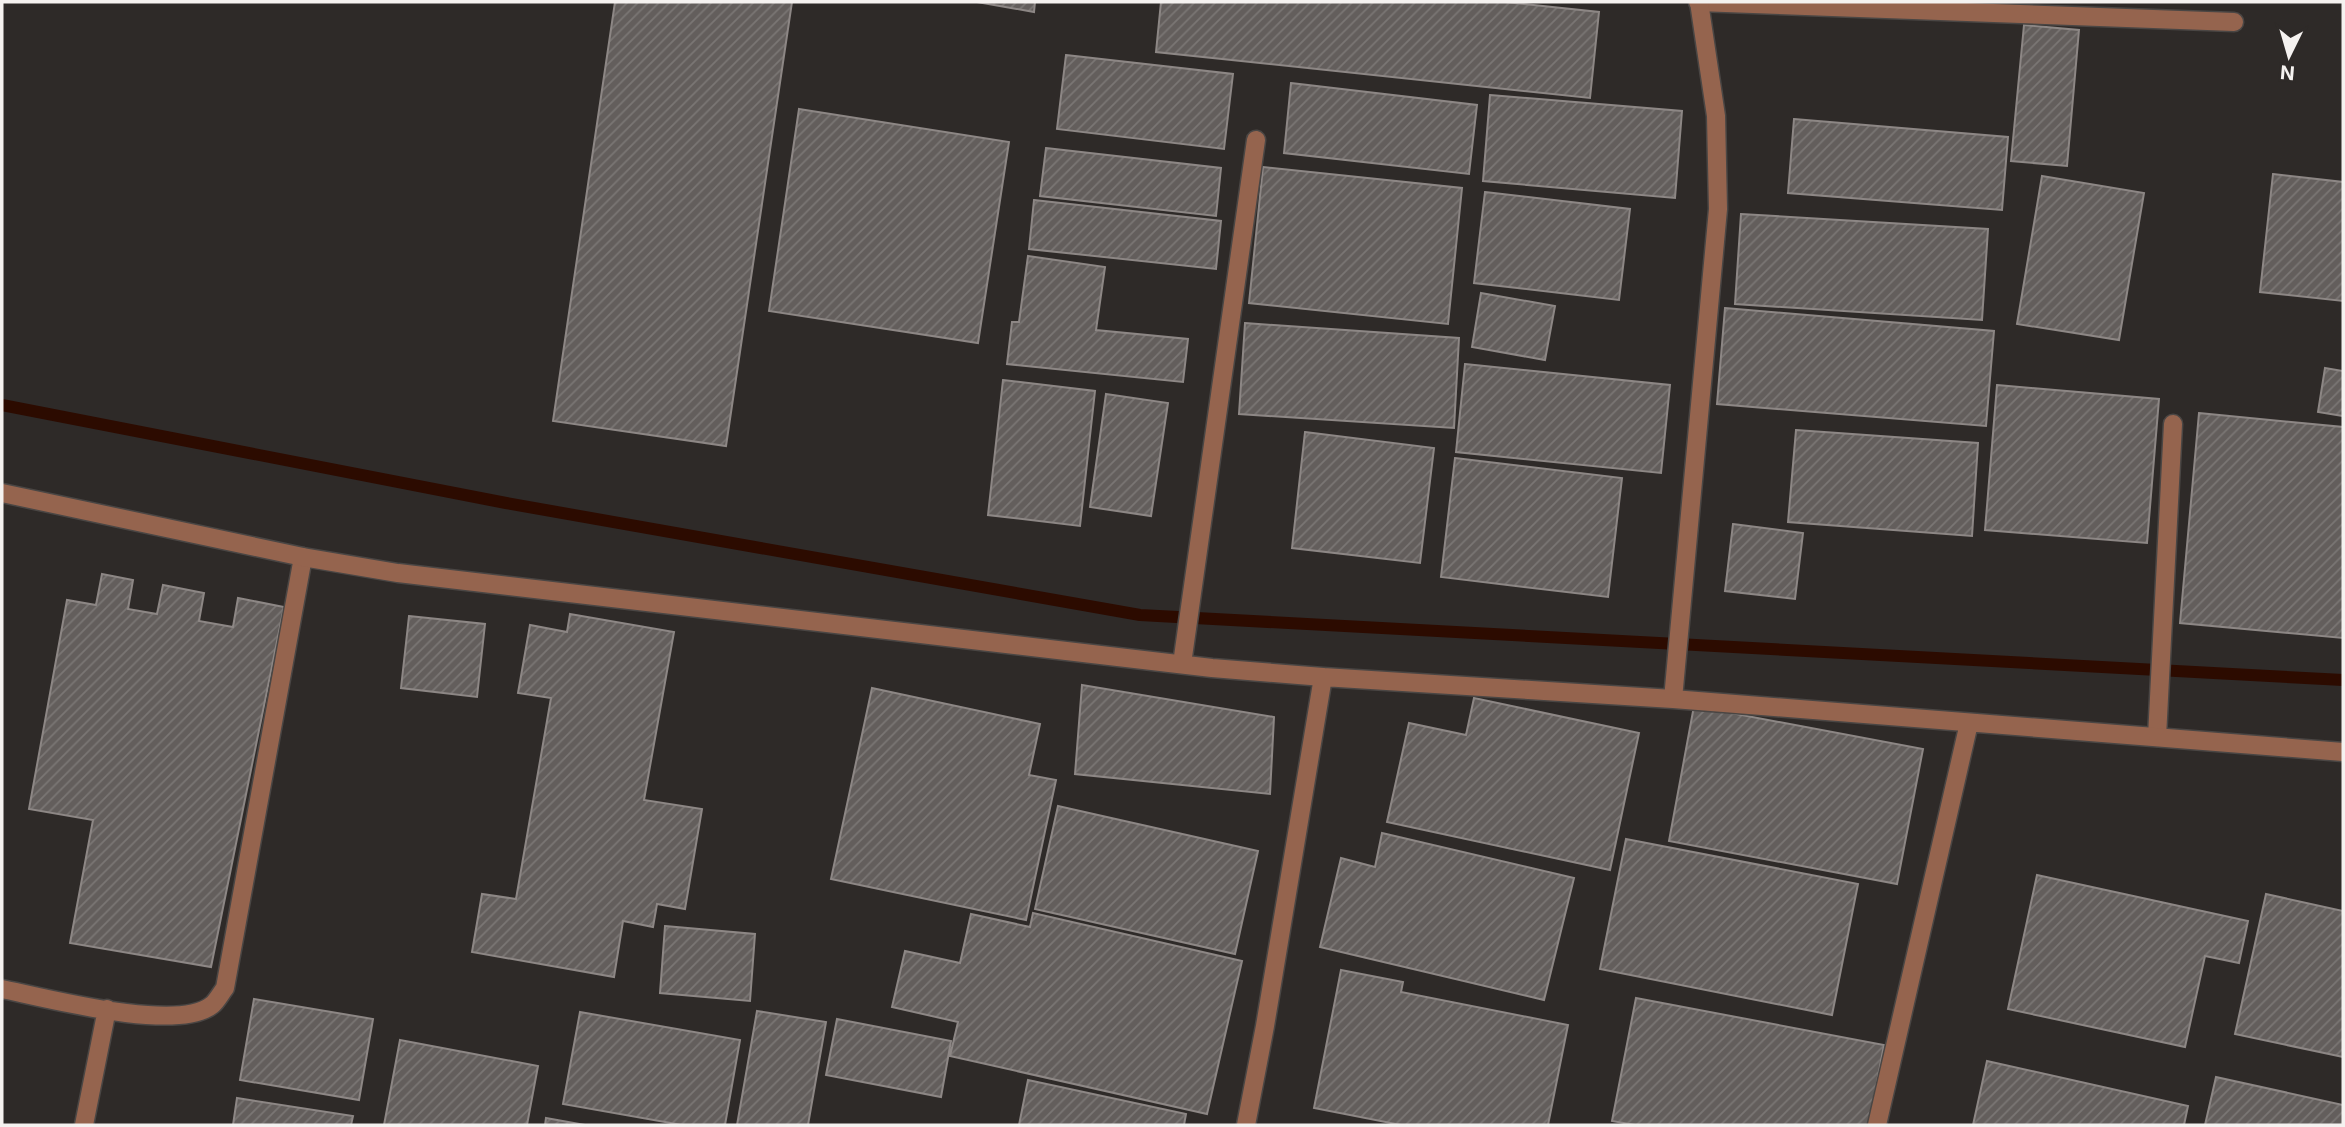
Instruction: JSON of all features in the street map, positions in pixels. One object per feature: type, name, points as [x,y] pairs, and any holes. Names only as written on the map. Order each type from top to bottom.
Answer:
[{"type":"street","points":[[1673,699],[1718,209],[1716,116],[1699,2],[2234,22]]},
{"type":"street","points":[[1182,664],[1256,140]]},
{"type":"street","points":[[2158,737],[2174,424]]},
{"type":"street","points":[[2,493],[397,573],[1182,664],[1323,677],[1673,699],[2343,752]]},
{"type":"street","points":[[2,989],[148,1017],[181,1016],[212,1006],[225,988],[303,556]]},
{"type":"street","points":[[1246,1125],[1323,677]]},
{"type":"street","points":[[1877,1125],[1969,723]]},
{"type":"street","points":[[84,1125],[107,1009]]},
{"type":"building","points":[[615,2],[792,2],[726,446],[553,421]]},
{"type":"building","points":[[977,2],[1035,2],[1034,12]]},
{"type":"building","points":[[1161,2],[1505,2],[1599,12],[1590,98],[1156,52]]},
{"type":"building","points":[[2024,25],[2079,30],[2067,166],[2011,161]]},
{"type":"building","points":[[1066,55],[1233,74],[1224,149],[1057,129]]},
{"type":"building","points":[[1291,83],[1477,105],[1469,174],[1284,153]]},
{"type":"building","points":[[1490,95],[1682,111],[1675,198],[1483,181]]},
{"type":"building","points":[[799,109],[1009,142],[978,343],[769,311]]},
{"type":"building","points":[[1794,119],[2008,137],[2002,210],[1788,193]]},
{"type":"building","points":[[1046,148],[1221,168],[1216,216],[1040,196]]},
{"type":"building","points":[[1263,167],[1462,188],[1448,324],[1249,303]]},
{"type":"building","points":[[2273,174],[2343,182],[2343,301],[2260,292]]},
{"type":"building","points":[[2042,176],[2144,193],[2119,340],[2017,324]]},
{"type":"building","points":[[1485,192],[1630,209],[1619,300],[1474,283]]},
{"type":"building","points":[[1034,200],[1221,221],[1216,269],[1029,249]]},
{"type":"building","points":[[1741,214],[1988,229],[1982,320],[1735,304]]},
{"type":"building","points":[[1028,256],[1105,267],[1096,330],[1188,339],[1183,382],[1007,364],[1012,322],[1019,322]]},
{"type":"building","points":[[1481,293],[1555,306],[1545,360],[1472,347]]},
{"type":"building","points":[[1725,308],[1994,331],[1986,426],[1717,404]]},
{"type":"building","points":[[1245,323],[1459,338],[1454,428],[1239,414]]},
{"type":"building","points":[[1465,364],[1670,385],[1661,473],[1456,452]]},
{"type":"building","points":[[2325,368],[2343,371],[2343,416],[2318,412]]},
{"type":"building","points":[[1003,380],[1095,391],[1080,526],[988,515]]},
{"type":"building","points":[[1997,385],[2159,399],[2147,543],[1985,530]]},
{"type":"building","points":[[1106,394],[1168,403],[1151,516],[1090,507]]},
{"type":"building","points":[[2199,413],[2343,427],[2343,638],[2180,623]]},
{"type":"building","points":[[1796,430],[1978,443],[1972,536],[1788,522]]},
{"type":"building","points":[[1305,432],[1434,448],[1420,563],[1292,548]]},
{"type":"building","points":[[1455,458],[1622,478],[1608,597],[1441,577]]},
{"type":"building","points":[[1733,524],[1803,533],[1795,599],[1725,591]]},
{"type":"building","points":[[102,574],[133,580],[128,609],[157,614],[163,585],[204,593],[199,621],[233,627],[238,598],[284,607],[211,967],[70,943],[93,820],[29,809],[67,600],[96,605]]},
{"type":"building","points":[[570,614],[674,632],[644,800],[702,809],[685,909],[657,904],[653,927],[623,921],[614,977],[472,952],[482,894],[516,899],[551,698],[518,693],[530,625],[567,632]]},
{"type":"building","points":[[409,616],[485,624],[477,697],[401,688]]},
{"type":"building","points":[[1082,685],[1274,717],[1270,794],[1075,774]]},
{"type":"building","points":[[872,688],[1040,724],[1029,775],[1056,780],[1026,920],[831,879]]},
{"type":"building","points":[[1474,698],[1639,733],[1610,870],[1387,822],[1409,723],[1466,735]]},
{"type":"building","points":[[1694,706],[1923,749],[1897,884],[1669,841]]},
{"type":"building","points":[[1058,806],[1258,851],[1235,954],[1035,909]]},
{"type":"building","points":[[1382,833],[1574,878],[1544,1000],[1320,947],[1341,858],[1375,867]]},
{"type":"building","points":[[1626,839],[1858,884],[1832,1015],[1600,969]]},
{"type":"building","points":[[2037,875],[2248,921],[2239,963],[2205,956],[2185,1047],[2008,1009]]},
{"type":"building","points":[[2266,894],[2343,911],[2343,1057],[2235,1034]]},
{"type":"building","points":[[1033,913],[1242,961],[1207,1114],[950,1056],[958,1022],[892,1007],[905,951],[960,963],[971,914],[1030,927]]},
{"type":"building","points":[[665,926],[755,934],[750,1001],[660,993]]},
{"type":"building","points":[[1341,970],[1403,982],[1401,992],[1568,1025],[1548,1125],[1401,1125],[1314,1108]]},
{"type":"building","points":[[1636,998],[1884,1045],[1869,1125],[1635,1125],[1612,1121]]},
{"type":"building","points":[[254,999],[373,1019],[359,1100],[240,1080]]},
{"type":"building","points":[[757,1011],[826,1022],[808,1125],[737,1125]]},
{"type":"building","points":[[580,1012],[740,1040],[725,1125],[682,1125],[563,1104]]},
{"type":"building","points":[[837,1019],[951,1041],[941,1097],[826,1075]]},
{"type":"building","points":[[400,1040],[538,1066],[527,1125],[384,1125]]},
{"type":"building","points":[[1987,1061],[2188,1106],[2184,1125],[1973,1125]]},
{"type":"building","points":[[2216,1077],[2343,1105],[2343,1125],[2205,1125]]},
{"type":"building","points":[[1028,1080],[1186,1114],[1184,1125],[1019,1125]]},
{"type":"building","points":[[237,1098],[353,1116],[351,1125],[233,1125]]},
{"type":"building","points":[[546,1118],[585,1125],[545,1125]]},
{"type":"waterway","points":[[2,405],[506,503],[1140,615],[2343,680]]}]
